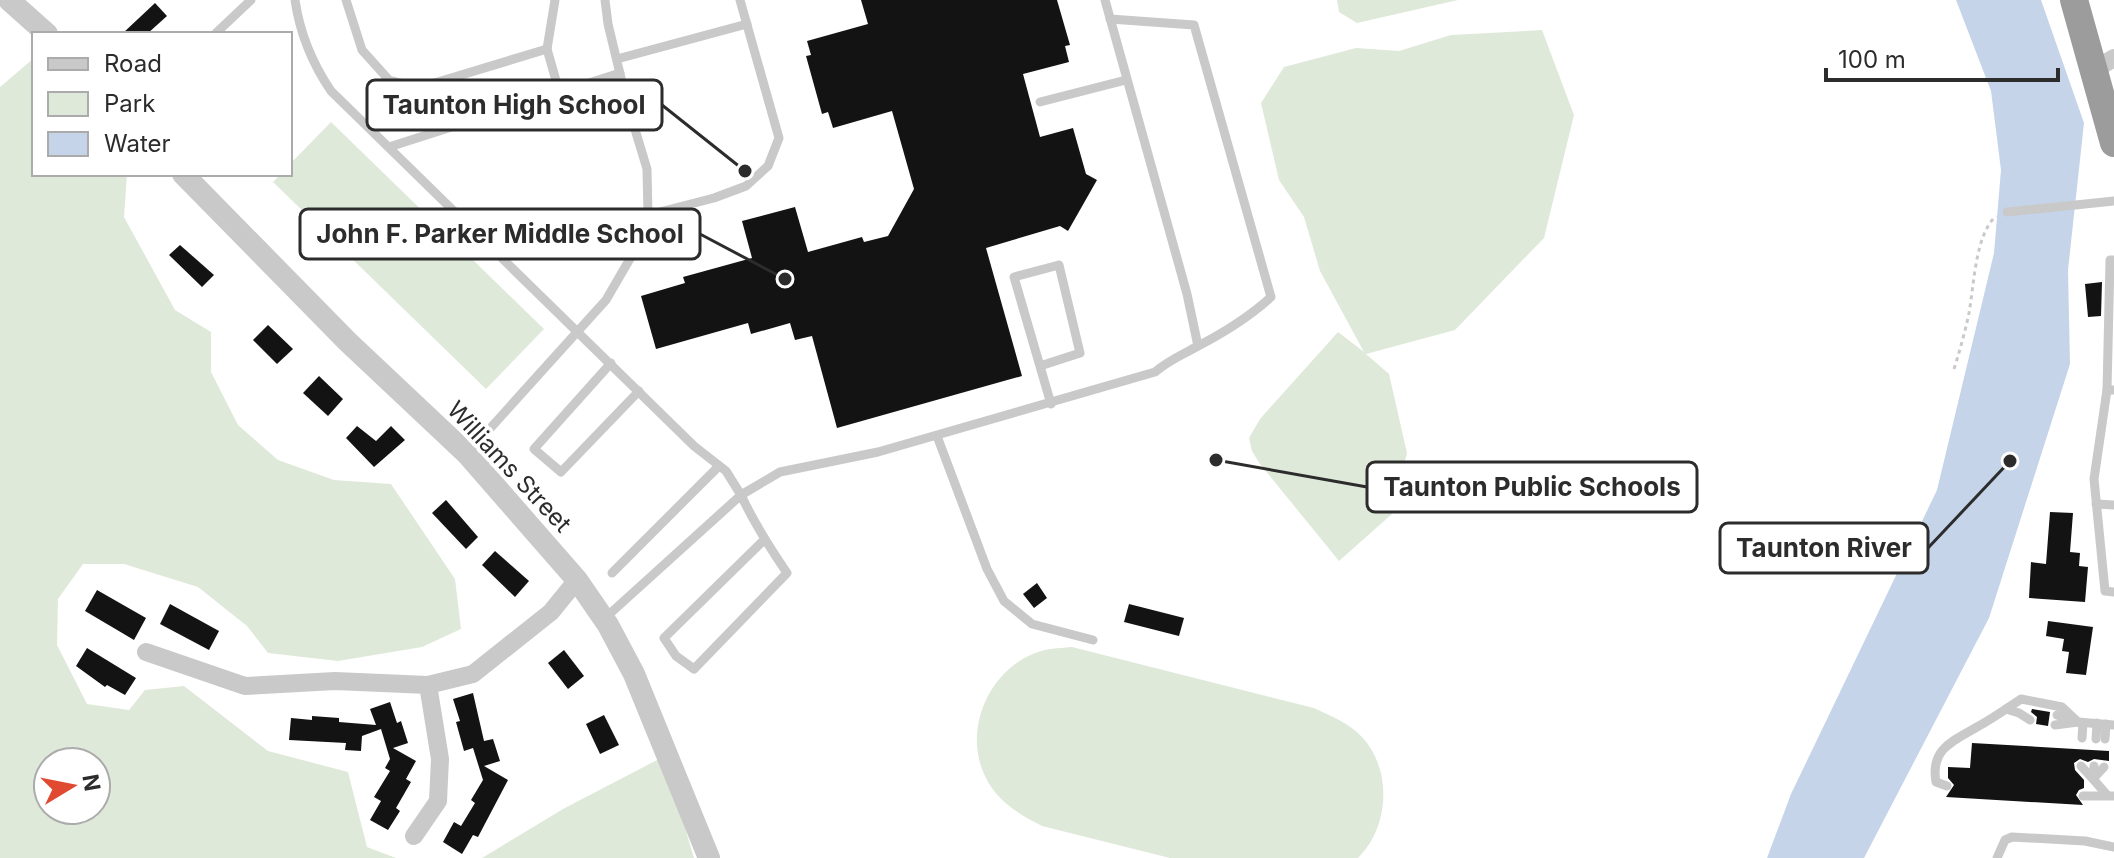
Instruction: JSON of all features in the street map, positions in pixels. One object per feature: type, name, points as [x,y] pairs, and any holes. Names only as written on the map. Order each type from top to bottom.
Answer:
[{"type":"highway","points":[[2074,0],[2104,64],[2114,143]]},
{"type":"street","points":[[9,0],[45,32]]},
{"type":"street","name":"Williams Street","points":[[185,176],[348,342],[467,454],[577,580],[621,649],[656,724],[709,858]]},
{"type":"street","points":[[146,652],[245,686],[335,681],[428,685],[473,674],[551,612],[577,580]]},
{"type":"street","points":[[414,836],[438,801],[440,759],[428,685]]},
{"type":"lane","points":[[217,32],[251,0]]},
{"type":"lane","points":[[295,0],[305,42],[315,67],[331,91],[694,446],[726,471],[741,495],[787,573],[694,669],[676,656],[664,638],[765,539]]},
{"type":"lane","points":[[346,0],[362,50],[389,80],[418,88],[547,49]]},
{"type":"lane","points":[[555,0],[547,49],[559,91]]},
{"type":"lane","points":[[467,454],[606,300],[642,238],[648,215],[647,169],[620,73],[605,0]]},
{"type":"lane","points":[[648,215],[714,198],[746,186],[768,166],[779,138],[740,0]]},
{"type":"lane","points":[[1105,0],[1187,294],[1198,346]]},
{"type":"lane","points":[[604,619],[741,495],[780,472],[878,452],[1155,372],[1171,358],[1198,346],[1256,311],[1271,297],[1194,25],[1110,19]]},
{"type":"lane","points":[[617,59],[747,24]]},
{"type":"lane","points":[[389,147],[620,73]]},
{"type":"lane","points":[[1040,102],[1126,80]]},
{"type":"lane","points":[[2007,212],[2114,201]]},
{"type":"lane","points":[[2114,260],[2110,260],[2111,390],[2094,479],[2105,591],[2114,592]]},
{"type":"lane","points":[[1040,366],[1080,353],[1059,265],[1014,277],[1051,404]]},
{"type":"lane","points":[[611,363],[534,449],[561,472],[639,391]]},
{"type":"lane","points":[[937,436],[987,569],[1004,601],[1032,624],[1093,640]]},
{"type":"lane","points":[[612,573],[719,466]]},
{"type":"lane","points":[[2096,504],[2114,505]]},
{"type":"lane","points":[[1947,786],[1936,782],[1933,768],[1943,749],[1955,738],[2021,699],[2062,707],[2080,722],[2082,738]]},
{"type":"lane","points":[[2006,709],[2031,715]]},
{"type":"lane","points":[[2056,720],[2106,724],[2100,739]]},
{"type":"lane","points":[[2081,766],[2110,796]]},
{"type":"lane","points":[[2093,779],[2099,766]]},
{"type":"lane","points":[[2083,796],[2110,796]]},
{"type":"lane","points":[[1997,858],[2005,840],[2012,837],[2085,841],[2114,847]]},
{"type":"path","points":[[1954,369],[1985,232],[1994,217],[2007,212]]},
{"type":"green space","points":[[1337,0],[1458,0],[1357,23],[1339,12]]},
{"type":"green space","points":[[1542,30],[1574,115],[1544,238],[1455,330],[1366,354],[1389,374],[1407,453],[1392,514],[1339,561],[1260,464],[1249,438],[1260,419],[1338,332],[1364,352],[1320,271],[1304,217],[1279,180],[1261,103],[1284,67],[1356,48],[1399,51],[1451,35]]},
{"type":"green space","points":[[32,60],[32,176],[127,176],[124,217],[175,310],[211,332],[211,372],[238,425],[278,460],[334,480],[391,484],[455,579],[461,629],[422,647],[338,661],[268,653],[247,626],[198,587],[124,564],[83,564],[58,599],[57,645],[87,704],[129,710],[145,690],[184,686],[268,751],[348,772],[367,847],[396,858],[0,858],[0,87]]},
{"type":"green space","points":[[331,122],[544,329],[486,389],[273,182],[279,176],[292,176],[292,162]]},
{"type":"green space","points":[[1072,647],[1314,708],[1346,724],[1372,750],[1383,782],[1381,815],[1368,846],[1358,858],[1170,858],[1042,826],[1018,812],[991,786],[979,759],[979,721],[985,702],[1007,670],[1023,659],[1045,650]]},
{"type":"green space","points":[[659,759],[680,811],[694,858],[482,858],[563,809]]},
{"type":"water","points":[[1956,0],[2041,0],[2084,123],[2068,270],[2070,364],[1989,618],[1864,858],[1767,858],[1791,794],[1937,490],[1994,253],[2001,170],[1991,91]]},
{"type":"building","points":[[861,0],[1057,0],[1070,45],[1065,46],[1069,62],[1023,74],[1040,137],[1073,128],[1086,174],[1097,180],[1068,231],[1060,226],[986,248],[1022,376],[837,428],[812,336],[795,340],[790,323],[751,334],[748,323],[656,349],[641,296],[685,283],[683,277],[752,258],[742,221],[795,207],[808,252],[862,237],[864,242],[888,236],[914,189],[892,111],[833,128],[828,112],[822,114],[806,56],[811,55],[807,41],[868,24]]},
{"type":"building","points":[[155,3],[167,16],[149,32],[124,32]]},
{"type":"building","points":[[180,245],[214,275],[202,287],[169,255]]},
{"type":"building","points":[[2102,282],[2101,316],[2088,317],[2085,284]]},
{"type":"building","points":[[268,325],[293,349],[277,364],[253,340]]},
{"type":"building","points":[[319,376],[343,399],[328,416],[303,393]]},
{"type":"building","points":[[357,426],[376,441],[391,426],[405,440],[374,467],[346,438]]},
{"type":"building","points":[[446,500],[478,537],[466,549],[432,513]]},
{"type":"building","points":[[2050,512],[2073,513],[2070,552],[2080,553],[2079,566],[2088,567],[2085,602],[2029,598],[2031,562],[2046,564]]},
{"type":"building","points":[[495,551],[529,581],[515,597],[482,565]]},
{"type":"building","points":[[1037,583],[1047,598],[1034,608],[1023,594]]},
{"type":"building","points":[[97,590],[146,618],[134,640],[85,611]]},
{"type":"building","points":[[170,604],[219,631],[209,650],[160,624]]},
{"type":"building","points":[[1129,604],[1184,618],[1179,636],[1124,622]]},
{"type":"building","points":[[2048,621],[2093,627],[2086,675],[2066,673],[2069,652],[2062,651],[2064,639],[2046,636]]},
{"type":"building","points":[[87,648],[136,678],[125,695],[107,685],[105,687],[76,666]]},
{"type":"building","points":[[564,650],[584,676],[568,689],[548,663]]},
{"type":"building","points":[[473,693],[484,741],[493,739],[500,761],[484,766],[508,780],[478,837],[473,835],[462,854],[443,842],[454,822],[461,826],[475,803],[471,800],[483,780],[473,748],[464,751],[453,699]]},
{"type":"building","points":[[390,702],[397,723],[401,721],[408,743],[393,748],[416,761],[406,779],[411,782],[396,808],[400,811],[388,830],[370,820],[381,801],[374,797],[390,771],[385,768],[390,759],[381,729],[362,736],[361,751],[345,750],[346,743],[289,740],[291,718],[339,718],[339,722],[376,725],[370,709]]},
{"type":"building","points":[[2032,709],[2050,712],[2048,726],[2036,724],[2037,717],[2031,712]]},
{"type":"building","points":[[604,715],[619,745],[600,754],[586,724]]},
{"type":"building","points":[[1972,743],[2109,751],[2109,761],[2094,759],[2088,762],[2080,759],[2074,763],[2075,770],[2084,780],[2084,788],[2076,795],[2083,805],[1946,797],[1954,785],[1948,778],[1948,767],[1970,768]]},
{"type":"place","name":"Taunton High School","points":[[745,171]]},
{"type":"place","name":"John F. Parker Middle School","points":[[785,279]]},
{"type":"place","name":"Taunton Public Schools","points":[[1216,460]]},
{"type":"place","name":"Taunton River","points":[[2010,461]]}]
